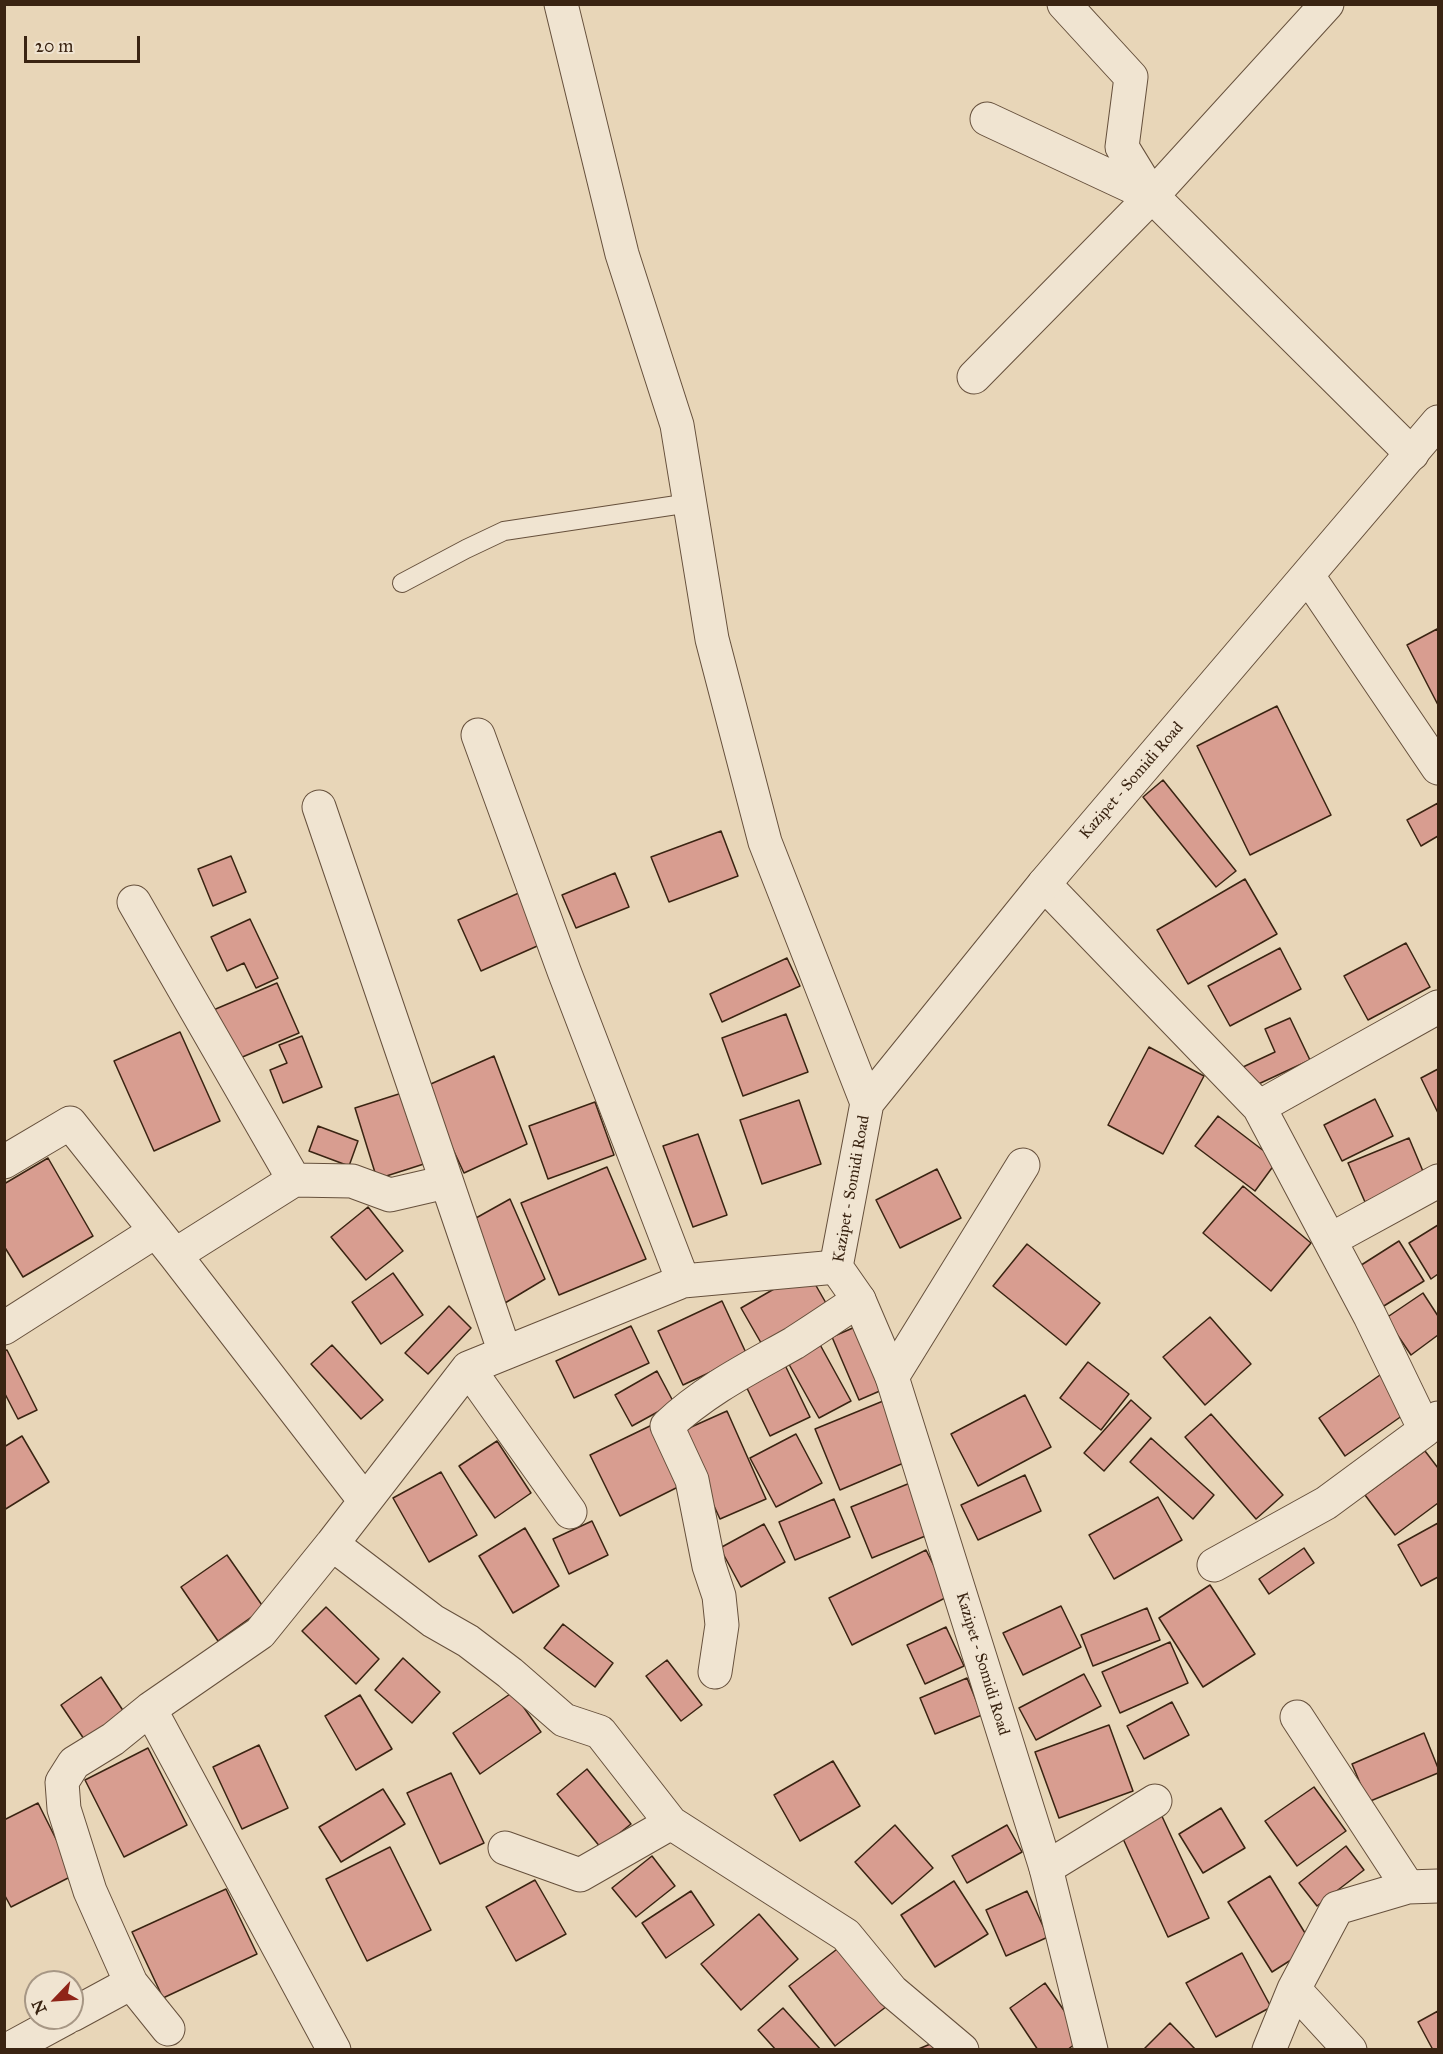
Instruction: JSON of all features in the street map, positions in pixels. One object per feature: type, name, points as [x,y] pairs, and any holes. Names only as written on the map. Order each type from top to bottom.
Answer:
[{"type":"street","points":[[561,4],[622,254],[677,425],[712,639],[765,842],[867,1103]]},
{"type":"street","points":[[1064,4],[1131,77],[1122,147],[1152,196],[1412,454]]},
{"type":"street","points":[[974,376],[1152,196],[1327,4]]},
{"type":"street","points":[[987,120],[1152,196]]},
{"type":"street","name":"Kazipet - Somidi Road","points":[[1090,2049],[1046,1868],[892,1377],[860,1300],[836,1267],[867,1103],[1044,884],[1438,422]]},
{"type":"street","points":[[1308,576],[1438,768]]},
{"type":"street","points":[[478,735],[564,971],[683,1281]]},
{"type":"street","points":[[319,807],[505,1353]]},
{"type":"street","points":[[1044,884],[1259,1107],[1370,1316],[1432,1424],[1326,1503],[1214,1565]]},
{"type":"street","points":[[134,902],[294,1180]]},
{"type":"street","points":[[1259,1107],[1438,1007]]},
{"type":"street","points":[[4,1162],[70,1123],[365,1501]]},
{"type":"street","points":[[892,1377],[1023,1165]]},
{"type":"street","points":[[4,1328],[165,1243],[294,1180],[352,1181],[390,1195],[446,1182]]},
{"type":"street","points":[[1330,1240],[1438,1181]]},
{"type":"street","points":[[168,2029],[131,1983],[90,1891],[64,1809],[62,1782],[74,1763],[113,1739],[150,1709],[260,1633],[468,1368],[683,1281],[836,1267]]},
{"type":"street","points":[[714,1672],[722,1625],[719,1596],[709,1566],[692,1479],[667,1426],[689,1405],[860,1300]]},
{"type":"street","points":[[468,1368],[570,1512]]},
{"type":"street","points":[[332,1544],[433,1622],[468,1641],[510,1673],[564,1720],[600,1732],[671,1823],[846,1935],[892,1991],[962,2049]]},
{"type":"street","points":[[150,1709],[334,2049]]},
{"type":"street","points":[[1269,2049],[1294,1989],[1337,1908],[1423,1886],[1297,1717]]},
{"type":"street","points":[[1046,1868],[1155,1801]]},
{"type":"street","points":[[505,1848],[580,1875],[671,1823]]},
{"type":"street","points":[[84,2008],[131,1983]]},
{"type":"street","points":[[1294,1989],[1350,2049]]},
{"type":"street","points":[[7,2049],[43,2030]]},
{"type":"lane","points":[[402,584],[504,531],[690,502]]},
{"type":"building","points":[[1437,629],[1438,632],[1438,705],[1407,645]]},
{"type":"building","points":[[1277,706],[1331,815],[1250,855],[1197,746]]},
{"type":"building","points":[[1163,780],[1236,871],[1216,887],[1143,797]]},
{"type":"building","points":[[1438,803],[1438,836],[1421,846],[1407,820]]},
{"type":"building","points":[[721,831],[738,876],[669,902],[651,857]]},
{"type":"building","points":[[231,856],[246,892],[213,906],[198,869]]},
{"type":"building","points":[[615,873],[629,907],[576,928],[562,895]]},
{"type":"building","points":[[1245,879],[1277,934],[1188,984],[1157,930]]},
{"type":"building","points":[[521,892],[544,943],[481,971],[458,920]]},
{"type":"building","points":[[250,919],[278,978],[256,988],[244,963],[227,971],[211,937]]},
{"type":"building","points":[[1406,943],[1430,987],[1368,1020],[1344,976]]},
{"type":"building","points":[[1280,948],[1301,989],[1230,1026],[1208,986]]},
{"type":"building","points":[[787,958],[800,986],[722,1022],[710,994]]},
{"type":"building","points":[[277,983],[299,1033],[233,1061],[211,1011]]},
{"type":"building","points":[[786,1014],[808,1072],[743,1096],[722,1038]]},
{"type":"building","points":[[1290,1018],[1310,1060],[1252,1087],[1243,1067],[1275,1052],[1265,1029]]},
{"type":"building","points":[[180,1032],[220,1121],[154,1151],[114,1061]]},
{"type":"building","points":[[302,1036],[322,1087],[283,1103],[270,1070],[287,1063],[279,1045]]},
{"type":"building","points":[[1149,1047],[1204,1076],[1163,1154],[1108,1125]]},
{"type":"building","points":[[494,1056],[527,1144],[464,1173],[424,1087]]},
{"type":"building","points":[[1438,1069],[1438,1113],[1421,1078]]},
{"type":"building","points":[[405,1092],[427,1163],[377,1179],[355,1108]]},
{"type":"building","points":[[1375,1099],[1393,1136],[1342,1161],[1324,1125]]},
{"type":"building","points":[[799,1100],[821,1164],[762,1184],[740,1120]]},
{"type":"building","points":[[595,1102],[614,1155],[548,1179],[529,1126]]},
{"type":"building","points":[[1218,1116],[1277,1161],[1255,1191],[1195,1146]]},
{"type":"building","points":[[318,1126],[358,1141],[349,1166],[309,1151]]},
{"type":"building","points":[[698,1134],[727,1215],[693,1227],[663,1146]]},
{"type":"building","points":[[1409,1138],[1425,1176],[1365,1202],[1348,1163]]},
{"type":"building","points":[[48,1158],[93,1236],[23,1277],[4,1246],[4,1184]]},
{"type":"building","points":[[607,1167],[646,1259],[559,1295],[521,1203]]},
{"type":"building","points":[[937,1169],[961,1218],[900,1248],[876,1200]]},
{"type":"building","points":[[1243,1186],[1311,1243],[1271,1291],[1203,1233]]},
{"type":"building","points":[[510,1199],[545,1279],[505,1303],[467,1223]]},
{"type":"building","points":[[368,1207],[403,1251],[366,1280],[331,1237]]},
{"type":"building","points":[[1438,1225],[1438,1274],[1431,1279],[1409,1243]]},
{"type":"building","points":[[1399,1241],[1424,1281],[1379,1309],[1355,1269]]},
{"type":"building","points":[[1027,1244],[1100,1303],[1066,1345],[993,1286]]},
{"type":"building","points":[[807,1270],[830,1310],[764,1348],[741,1308]]},
{"type":"building","points":[[393,1273],[423,1315],[381,1344],[352,1302]]},
{"type":"building","points":[[1423,1293],[1438,1316],[1438,1335],[1411,1355],[1386,1318]]},
{"type":"building","points":[[722,1301],[747,1355],[683,1385],[658,1331]]},
{"type":"building","points":[[449,1306],[471,1328],[428,1374],[405,1353]]},
{"type":"building","points":[[1210,1317],[1251,1364],[1205,1405],[1163,1357]]},
{"type":"building","points":[[862,1324],[889,1387],[859,1400],[832,1337]]},
{"type":"building","points":[[631,1326],[649,1363],[574,1398],[556,1361]]},
{"type":"building","points":[[818,1341],[851,1401],[819,1418],[786,1359]]},
{"type":"building","points":[[332,1345],[383,1400],[361,1419],[311,1364]]},
{"type":"building","points":[[7,1350],[37,1410],[18,1419],[4,1392],[4,1351]]},
{"type":"building","points":[[1088,1362],[1129,1394],[1101,1430],[1060,1398]]},
{"type":"building","points":[[784,1363],[810,1417],[770,1436],[744,1382]]},
{"type":"building","points":[[657,1371],[674,1403],[632,1426],[615,1395]]},
{"type":"building","points":[[1380,1375],[1406,1413],[1345,1456],[1319,1418]]},
{"type":"building","points":[[1025,1395],[1051,1447],[978,1486],[951,1434]]},
{"type":"building","points":[[888,1399],[913,1459],[840,1490],[815,1429]]},
{"type":"building","points":[[1131,1400],[1151,1418],[1104,1471],[1084,1453]]},
{"type":"building","points":[[727,1411],[766,1499],[720,1519],[680,1432]]},
{"type":"building","points":[[1211,1414],[1283,1495],[1256,1519],[1185,1437]]},
{"type":"building","points":[[652,1425],[682,1485],[620,1516],[590,1455]]},
{"type":"building","points":[[796,1434],[822,1483],[776,1507],[750,1458]]},
{"type":"building","points":[[22,1436],[49,1482],[4,1510],[4,1447]]},
{"type":"building","points":[[1151,1438],[1214,1495],[1193,1519],[1130,1462]]},
{"type":"building","points":[[497,1441],[531,1493],[495,1518],[459,1466]]},
{"type":"building","points":[[1425,1451],[1438,1468],[1438,1503],[1395,1535],[1365,1495]]},
{"type":"building","points":[[441,1472],[477,1535],[429,1562],[393,1498]]},
{"type":"building","points":[[1025,1475],[1041,1511],[978,1540],[961,1505]]},
{"type":"building","points":[[915,1481],[935,1532],[872,1558],[851,1507]]},
{"type":"building","points":[[1158,1497],[1182,1540],[1114,1579],[1089,1535]]},
{"type":"building","points":[[834,1499],[850,1537],[795,1560],[779,1522]]},
{"type":"building","points":[[592,1521],[608,1555],[569,1574],[553,1539]]},
{"type":"building","points":[[1438,1523],[1438,1577],[1421,1586],[1398,1545]]},
{"type":"building","points":[[764,1524],[785,1562],[741,1587],[720,1548]]},
{"type":"building","points":[[525,1528],[559,1586],[513,1613],[479,1556]]},
{"type":"building","points":[[1304,1548],[1314,1563],[1269,1594],[1259,1579]]},
{"type":"building","points":[[926,1550],[949,1596],[852,1645],[829,1598]]},
{"type":"building","points":[[227,1555],[264,1608],[218,1641],[181,1587]]},
{"type":"building","points":[[1210,1585],[1255,1654],[1203,1687],[1159,1618]]},
{"type":"building","points":[[1061,1606],[1081,1647],[1023,1675],[1003,1633]]},
{"type":"building","points":[[326,1607],[379,1659],[356,1684],[302,1631]]},
{"type":"building","points":[[1147,1608],[1160,1640],[1093,1666],[1081,1635]]},
{"type":"building","points":[[563,1624],[613,1663],[595,1687],[544,1648]]},
{"type":"building","points":[[946,1627],[964,1666],[925,1684],[907,1645]]},
{"type":"building","points":[[1170,1642],[1188,1683],[1120,1713],[1102,1672]]},
{"type":"building","points":[[403,1658],[440,1692],[412,1723],[375,1690]]},
{"type":"building","points":[[667,1660],[702,1705],[681,1721],[646,1676]]},
{"type":"building","points":[[1084,1674],[1101,1706],[1036,1740],[1019,1708]]},
{"type":"building","points":[[101,1677],[124,1712],[84,1739],[61,1705]]},
{"type":"building","points":[[967,1678],[982,1715],[935,1734],[920,1698]]},
{"type":"building","points":[[513,1692],[541,1732],[480,1774],[453,1733]]},
{"type":"building","points":[[360,1695],[392,1749],[356,1770],[325,1716]]},
{"type":"building","points":[[1172,1702],[1189,1735],[1144,1759],[1127,1726]]},
{"type":"building","points":[[1109,1725],[1133,1791],[1059,1818],[1035,1752]]},
{"type":"building","points":[[1424,1733],[1438,1773],[1368,1802],[1352,1764]]},
{"type":"building","points":[[259,1745],[288,1808],[242,1829],[213,1767]]},
{"type":"building","points":[[148,1748],[187,1825],[124,1857],[85,1780]]},
{"type":"building","points":[[833,1761],[860,1806],[800,1841],[774,1795]]},
{"type":"building","points":[[587,1769],[631,1824],[601,1848],[557,1794]]},
{"type":"building","points":[[451,1773],[484,1843],[440,1864],[407,1793]]},
{"type":"building","points":[[1314,1787],[1346,1831],[1297,1866],[1265,1821]]},
{"type":"building","points":[[383,1789],[405,1824],[341,1862],[319,1827]]},
{"type":"building","points":[[38,1803],[74,1875],[11,1907],[4,1894],[4,1820]]},
{"type":"building","points":[[1221,1808],[1245,1848],[1203,1873],[1179,1834]]},
{"type":"building","points":[[1160,1812],[1209,1918],[1168,1937],[1119,1830]]},
{"type":"building","points":[[895,1825],[933,1868],[892,1904],[855,1862]]},
{"type":"building","points":[[1007,1825],[1022,1852],[967,1883],[952,1856]]},
{"type":"building","points":[[1346,1846],[1364,1870],[1317,1906],[1299,1883]]},
{"type":"building","points":[[390,1847],[431,1930],[367,1961],[326,1879]]},
{"type":"building","points":[[652,1856],[675,1886],[636,1917],[612,1888]]},
{"type":"building","points":[[1270,1876],[1313,1946],[1272,1972],[1228,1902]]},
{"type":"building","points":[[535,1880],[566,1934],[516,1961],[486,1907]]},
{"type":"building","points":[[954,1881],[988,1934],[935,1967],[901,1915]]},
{"type":"building","points":[[226,1889],[257,1954],[163,1998],[132,1932]]},
{"type":"building","points":[[691,1891],[714,1925],[666,1958],[642,1923]]},
{"type":"building","points":[[1027,1891],[1048,1937],[1006,1956],[986,1910]]},
{"type":"building","points":[[759,1914],[798,1959],[741,2010],[701,1964]]},
{"type":"building","points":[[845,1943],[891,2003],[835,2046],[789,1986]]},
{"type":"building","points":[[1242,1953],[1271,2007],[1216,2037],[1186,1983]]},
{"type":"building","points":[[1045,1983],[1083,2038],[1067,2050],[1038,2050],[1010,2008]]},
{"type":"building","points":[[783,2008],[821,2050],[776,2050],[758,2030]]},
{"type":"building","points":[[1438,2011],[1438,2050],[1433,2050],[1418,2022]]},
{"type":"building","points":[[1170,2023],[1196,2050],[1143,2050]]},
{"type":"building","points":[[940,2040],[944,2050],[916,2050]]}]
